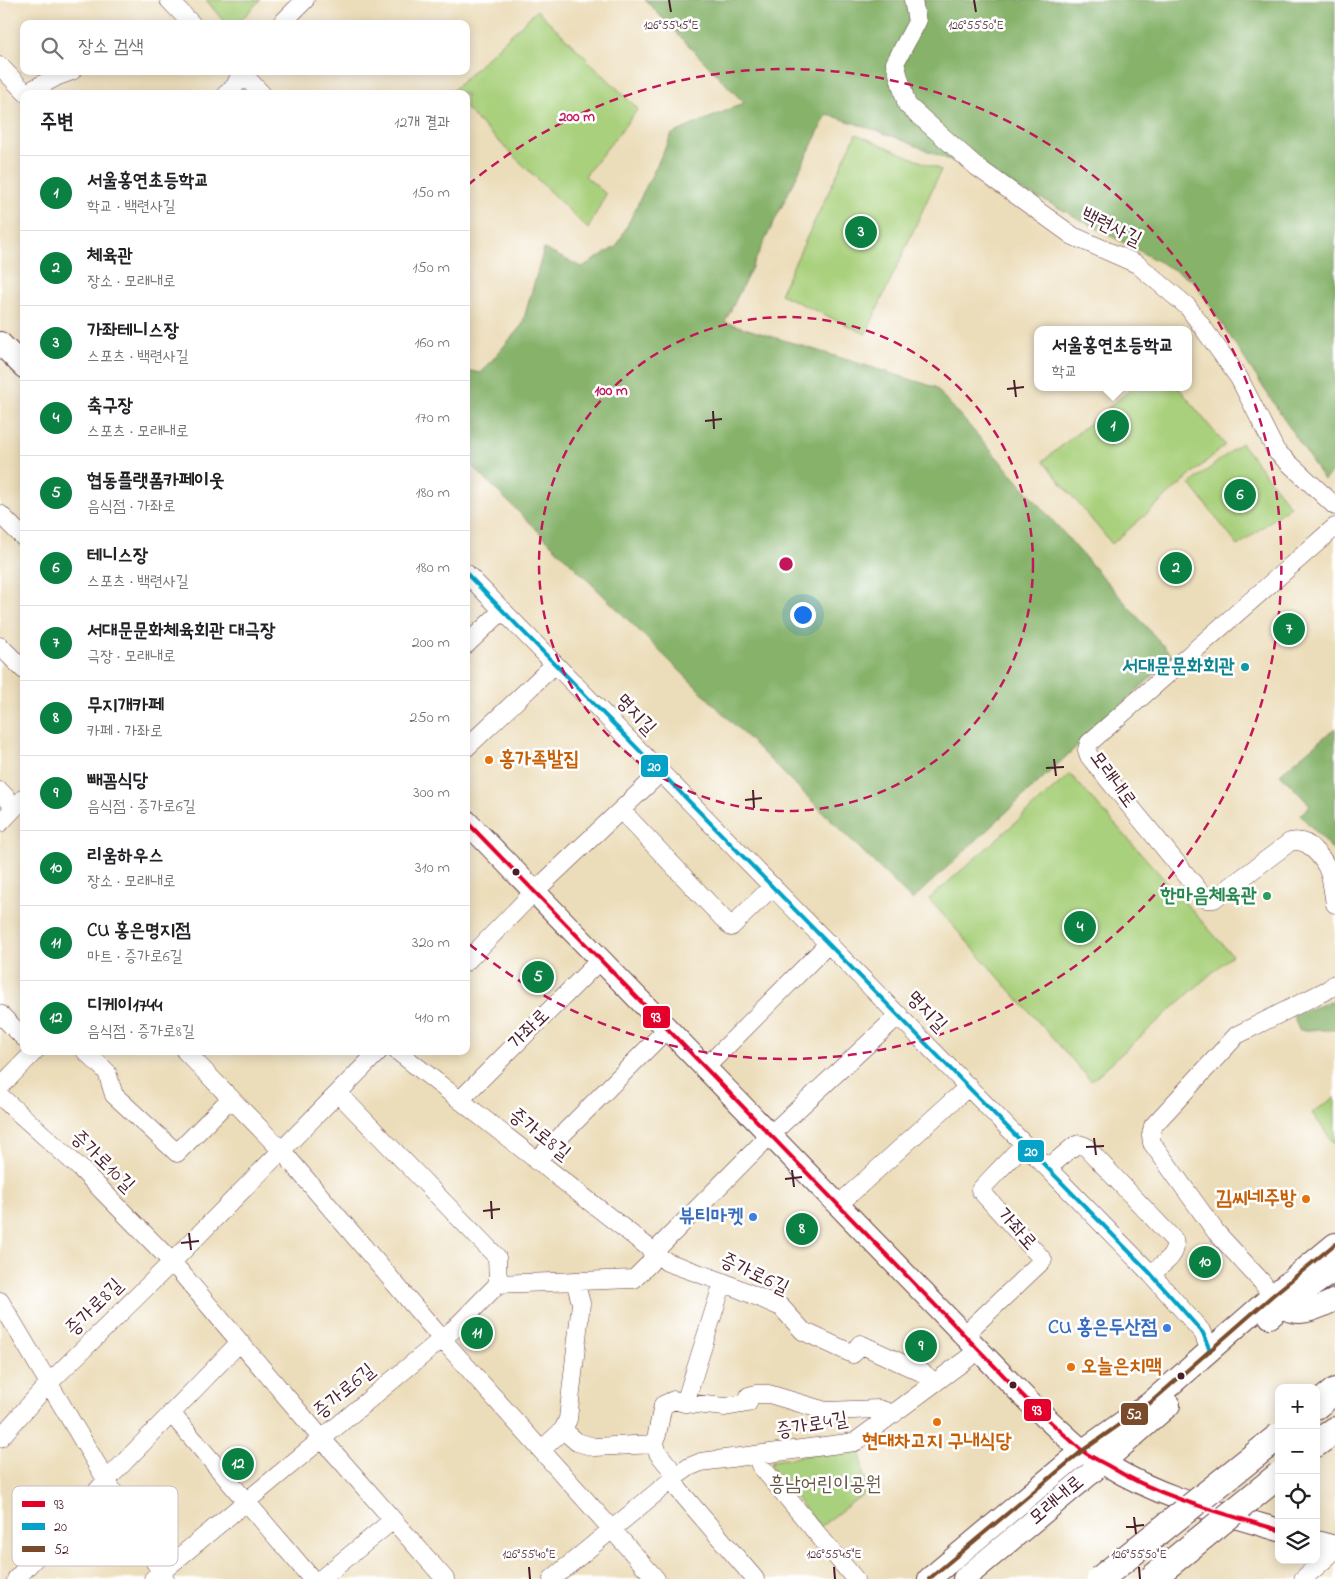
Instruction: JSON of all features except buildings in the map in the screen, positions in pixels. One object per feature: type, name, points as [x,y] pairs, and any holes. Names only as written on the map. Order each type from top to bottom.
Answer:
[{"type":"highway","points":[[1320,1403],[1335,1391]]},
{"type":"highway","points":[[1320,1441],[1335,1430]]},
{"type":"highway","points":[[1100,1579],[1275,1439]]},
{"type":"highway","points":[[1151,1579],[1275,1478]]},
{"type":"main road","points":[[0,343],[20,363]]},
{"type":"main road","points":[[470,826],[1033,1406],[1082,1451],[1149,1488],[1275,1529]]},
{"type":"main road","name":"모래내로","points":[[964,1579],[1103,1463],[1277,1301],[1335,1244]]},
{"type":"main road","name":"모래내로","points":[[929,1579],[1082,1451],[1150,1403],[1210,1351],[1277,1301],[1335,1270]]},
{"type":"main road","points":[[1277,1301],[1292,1312],[1302,1312],[1317,1309],[1335,1300]]},
{"type":"main road","points":[[1320,1543],[1335,1549]]},
{"type":"street","points":[[169,0],[188,20]]},
{"type":"street","points":[[285,20],[305,0]]},
{"type":"street","name":"백련사길","points":[[913,0],[917,22],[895,63],[908,105],[978,167],[1073,236],[1137,264],[1188,307],[1239,378],[1276,451],[1335,506]]},
{"type":"street","points":[[0,66],[23,90]]},
{"type":"street","points":[[26,90],[61,75]]},
{"type":"street","points":[[230,90],[235,86],[240,75]]},
{"type":"street","points":[[244,75],[258,90]]},
{"type":"street","points":[[0,87],[20,90]]},
{"type":"street","points":[[0,514],[20,534]]},
{"type":"street","name":"모래내로","points":[[1335,527],[1089,743],[1087,750],[1089,756],[1206,900],[1214,899],[1290,842],[1298,841],[1310,845],[1325,862],[1330,874],[1335,904]]},
{"type":"street","name":"명지길","points":[[470,577],[1151,1274],[1202,1333],[1210,1351]]},
{"type":"street","points":[[470,641],[503,610]]},
{"type":"street","points":[[0,646],[20,666]]},
{"type":"street","points":[[470,744],[556,664]]},
{"type":"street","points":[[470,958],[534,892],[661,772]]},
{"type":"street","points":[[0,791],[20,803],[0,824]]},
{"type":"street","points":[[621,810],[731,927],[773,886]]},
{"type":"street","points":[[705,1068],[829,943]]},
{"type":"street","name":"가좌로","points":[[460,1100],[600,960]]},
{"type":"street","points":[[1277,1301],[1216,1232],[1152,1144],[1151,1132],[1153,1126],[1237,1035],[1329,989],[1335,984]]},
{"type":"street","points":[[0,1014],[20,1034]]},
{"type":"street","points":[[338,1093],[497,1257],[498,1284],[634,1279],[650,1263],[654,1252],[770,1135],[899,1015]]},
{"type":"street","points":[[536,1160],[667,1029]]},
{"type":"street","points":[[0,1087],[30,1055]]},
{"type":"street","points":[[89,1055],[107,1072],[114,1095],[177,1153],[230,1098]]},
{"type":"street","points":[[189,1055],[282,1151],[442,1339],[656,1579]]},
{"type":"street","name":"증가로8길","points":[[0,1438],[48,1384],[172,1262],[375,1055]]},
{"type":"street","name":"증가로8길","points":[[402,1055],[654,1252]]},
{"type":"street","points":[[838,1205],[969,1086]]},
{"type":"street","name":"증가로10길","points":[[0,1096],[81,1169],[172,1262]]},
{"type":"street","name":"가좌로","points":[[971,1342],[1043,1260],[980,1190],[1024,1144]]},
{"type":"street","points":[[1048,1168],[1074,1146],[1079,1144],[1085,1146],[1174,1240],[1176,1246],[1174,1253],[1151,1274]]},
{"type":"street","name":"증가로6길","points":[[654,1252],[667,1262],[722,1282],[781,1307],[803,1331],[853,1354],[860,1344],[922,1373],[935,1383]]},
{"type":"street","points":[[172,1262],[322,1439]]},
{"type":"street","points":[[541,1450],[563,1430],[568,1419],[581,1303],[575,1281]]},
{"type":"street","points":[[685,1403],[722,1282]]},
{"type":"street","name":"증가로6길","points":[[178,1560],[246,1501],[454,1330],[498,1284]]},
{"type":"street","points":[[0,1301],[109,1486]]},
{"type":"street","points":[[102,1486],[240,1342]]},
{"type":"street","name":"증가로4길","points":[[552,1579],[675,1477],[695,1464],[852,1443],[859,1440],[935,1383],[971,1342]]},
{"type":"street","name":"증가로4길","points":[[655,1444],[663,1405],[674,1400],[725,1407],[748,1403],[749,1396],[769,1394],[826,1411],[879,1409],[894,1414]]},
{"type":"street","points":[[171,1413],[312,1579]]},
{"type":"street","points":[[563,1430],[578,1442],[594,1447],[655,1444],[658,1453],[671,1469],[678,1490],[755,1579]]},
{"type":"street","name":"증가로6길","points":[[322,1439],[445,1579]]},
{"type":"street","name":"증가로4길","points":[[758,1456],[760,1465],[855,1579]]},
{"type":"street","points":[[321,1579],[393,1520]]},
{"type":"street","points":[[1303,1579],[1335,1549]]},
{"type":"street","points":[[19,1578],[30,1566]]},
{"type":"street","name":"증가로6길","points":[[159,1576],[171,1566]]},
{"type":"green space","points":[[206,0],[260,0],[241,20],[223,20]]},
{"type":"green space","points":[[645,0],[1335,0],[1335,469],[1324,480],[1193,280],[1044,200],[895,137],[827,114],[725,322],[935,387],[1173,657],[912,900],[470,464],[470,371],[481,373],[522,325],[544,249],[582,267],[617,246],[672,134],[744,103]]},
{"type":"green space","points":[[537,10],[638,109],[585,176],[606,194],[588,229],[470,113],[470,90],[453,90]]},
{"type":"green space","points":[[856,134],[941,170],[866,334],[780,294]]},
{"type":"green space","points":[[1129,391],[1181,391],[1225,445],[1112,544],[1043,461]]},
{"type":"green space","points":[[1241,443],[1290,506],[1238,546],[1190,484]]},
{"type":"green space","points":[[1335,728],[1335,852],[1300,815],[1310,805],[1280,774]]},
{"type":"green space","points":[[1070,774],[1232,955],[1091,1081],[929,899]]},
{"type":"green space","points":[[1335,1000],[1335,1030],[1299,1030],[1293,1015]]},
{"type":"green space","points":[[1335,1097],[1335,1145],[1312,1113]]},
{"type":"green space","name":"흥남어린이공원","points":[[860,1447],[863,1475],[871,1488],[820,1527],[771,1467],[772,1461]]},
{"type":"pier","points":[[1335,1378],[1335,1456],[1320,1467],[1320,1429],[1320,1390]]},
{"type":"transit line","name":"20","points":[[470,577],[1151,1274],[1203,1333],[1210,1351]]},
{"type":"transit line","name":"93","points":[[470,825],[1033,1406],[1078,1447],[1090,1456],[1127,1476],[1169,1495],[1275,1529]]},
{"type":"transit line","name":"52","points":[[929,1579],[1082,1451],[1150,1403],[1272,1296],[1335,1244]]},
{"type":"place","name":"가좌테니스장","points":[[861,232]]},
{"type":"place","name":"서울홍연초등학교","points":[[1113,426]]},
{"type":"place","name":"테니스장","points":[[1240,495]]},
{"type":"place","name":"체육관","points":[[1176,568]]},
{"type":"place","name":"서대문문화체육회관 대극장","points":[[1289,629]]},
{"type":"place","name":"서대문문화회관","points":[[1245,667]]},
{"type":"place","name":"홍가족발집","points":[[489,760]]},
{"type":"place","name":"한마음체육관","points":[[1267,896]]},
{"type":"place","name":"축구장","points":[[1080,927]]},
{"type":"place","name":"협동플랫폼카페이웃","points":[[538,977]]},
{"type":"place","name":"김씨네주방","points":[[1306,1199]]},
{"type":"place","name":"뷰티마켓","points":[[753,1217]]},
{"type":"place","name":"무지개카페","points":[[802,1229]]},
{"type":"place","name":"리움하우스","points":[[1205,1262]]},
{"type":"place","name":"CU 홍은두산점","points":[[1167,1328]]},
{"type":"place","name":"CU 홍은명지점","points":[[477,1333]]},
{"type":"place","name":"빼꼼식당","points":[[921,1346]]},
{"type":"place","name":"오늘은치맥","points":[[1071,1367]]},
{"type":"place","name":"현대차고지 구내식당","points":[[937,1422]]},
{"type":"place","name":"디케이1744","points":[[238,1464]]}]
